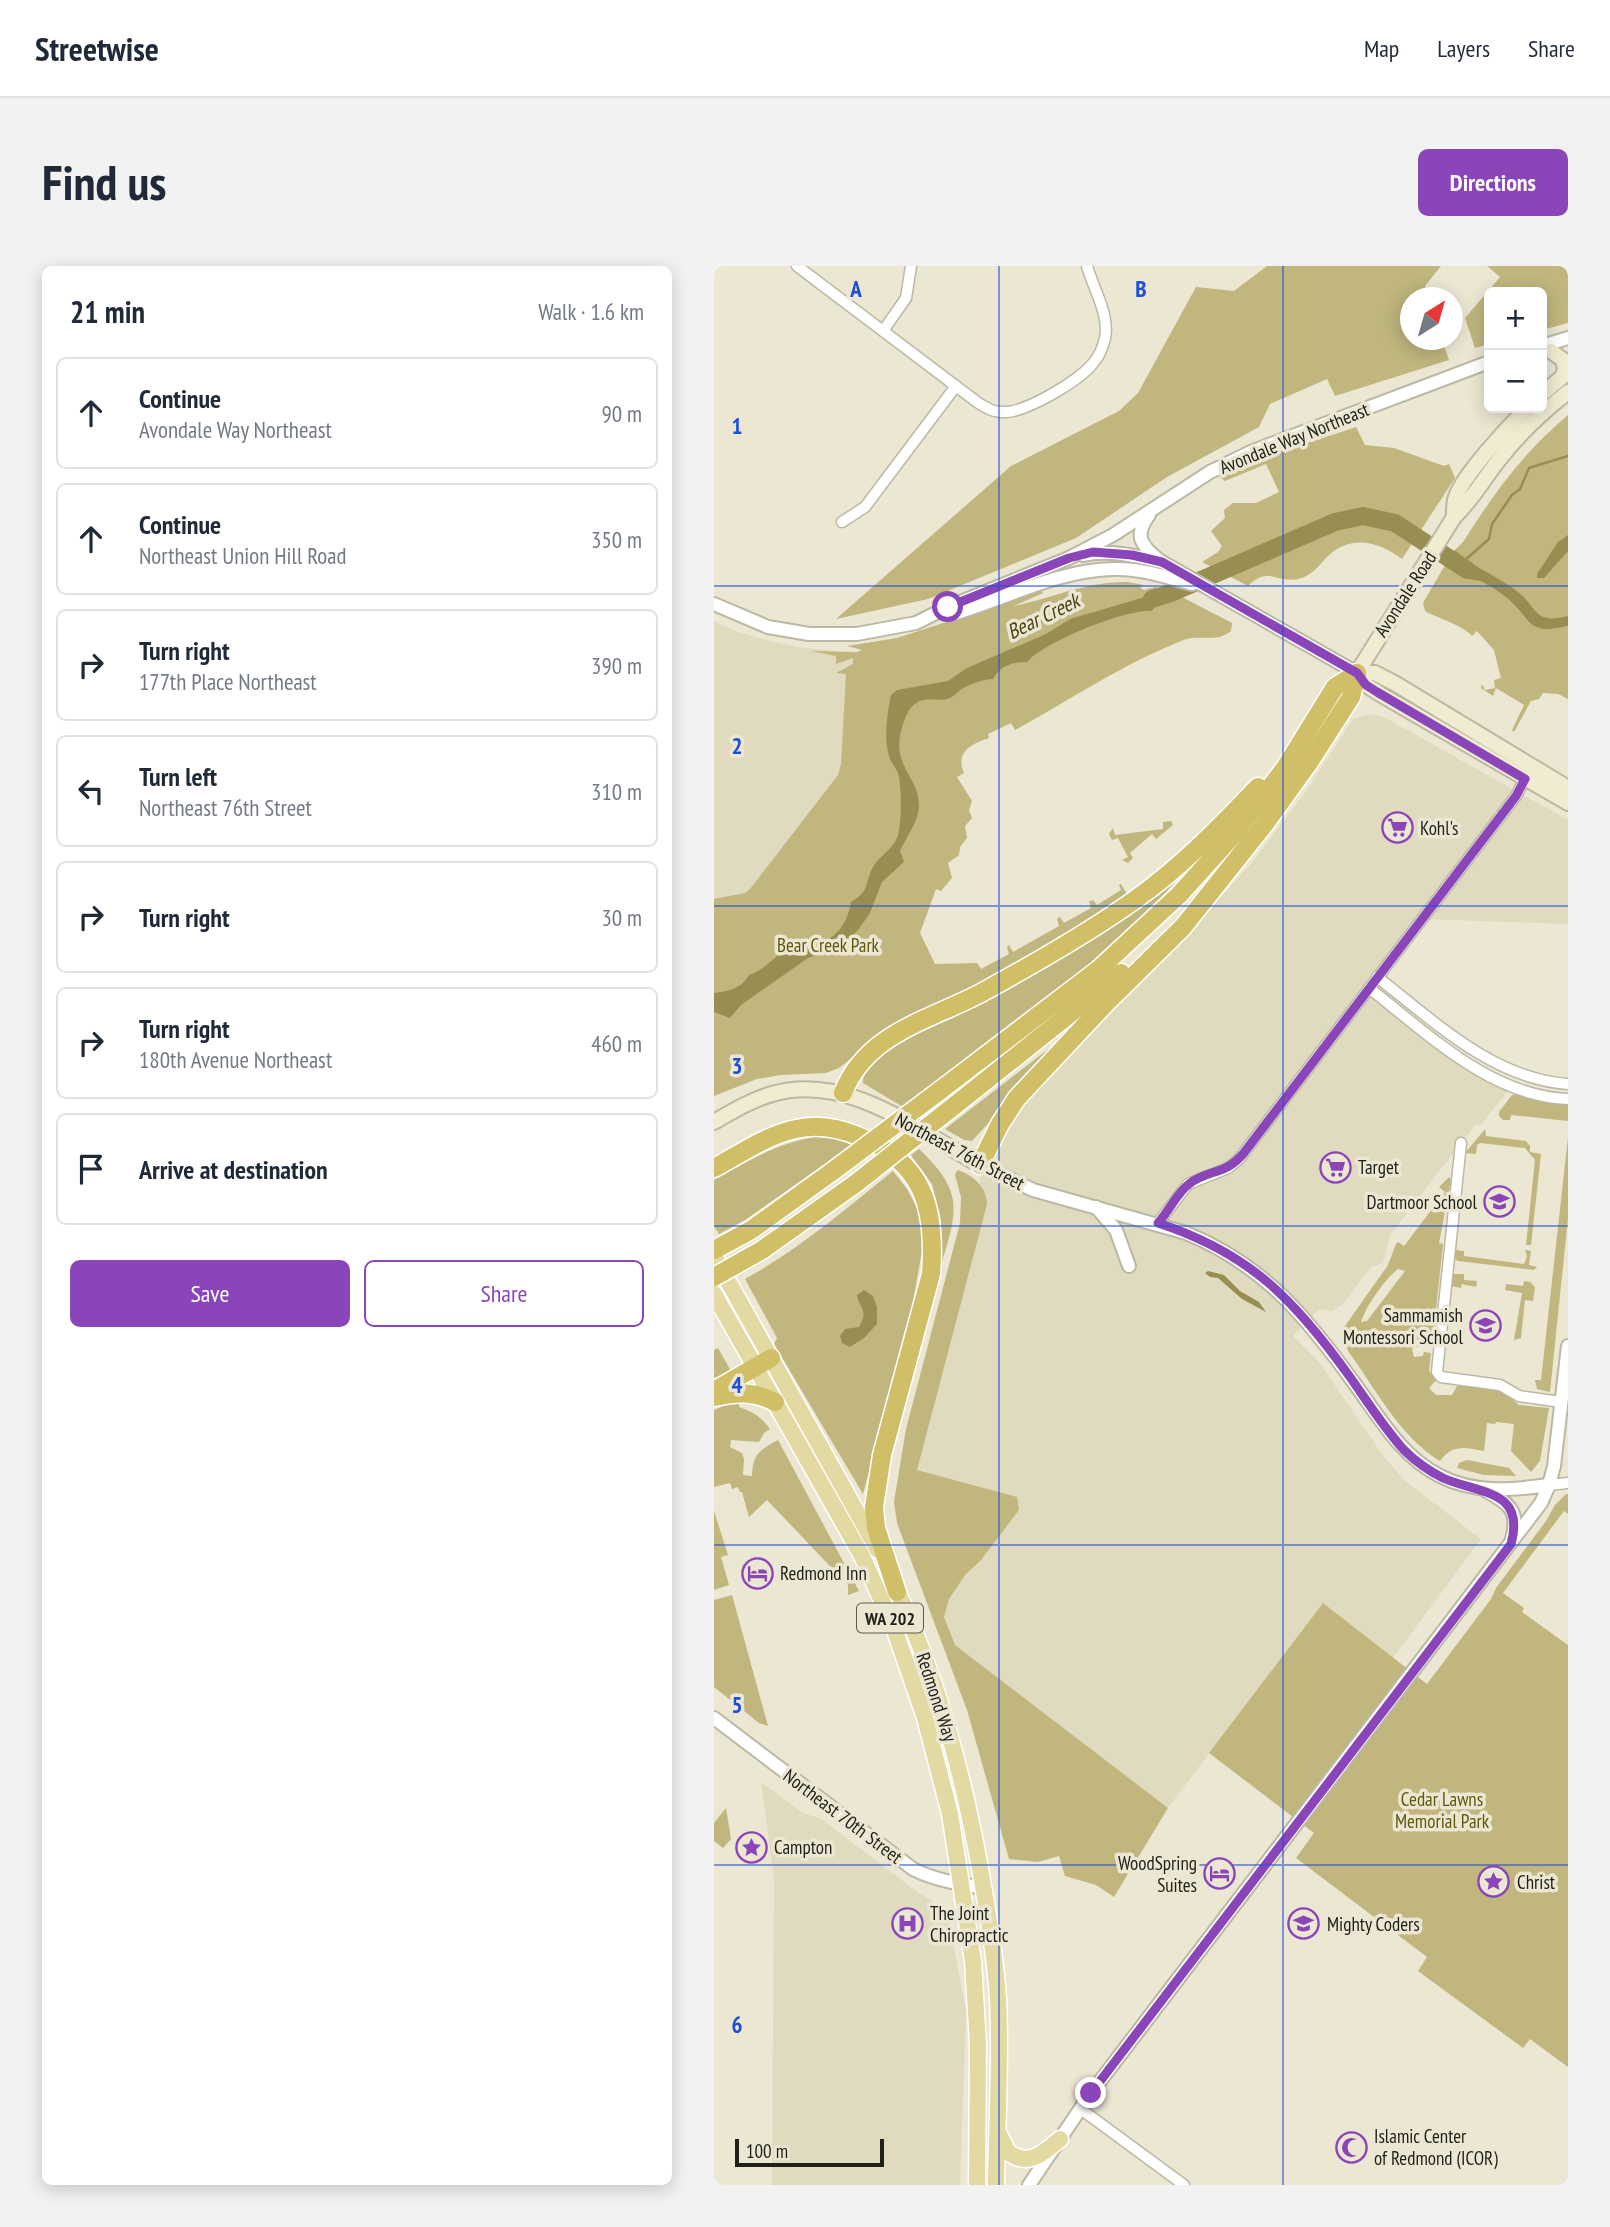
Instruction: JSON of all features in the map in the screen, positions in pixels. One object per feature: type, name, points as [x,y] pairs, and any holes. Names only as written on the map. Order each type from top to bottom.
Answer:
[{"type":"highway","points":[[714,1250],[751,1230],[833,1171],[1098,970],[1180,895],[1235,833],[1285,768],[1335,687],[1357,673]]},
{"type":"highway","points":[[979,1165],[1017,1098],[1106,1003],[1183,927],[1264,825],[1351,697],[1357,673]]},
{"type":"highway","points":[[843,1093],[852,1072],[885,1041],[904,1029],[979,994],[1040,959],[1103,921],[1166,876],[1226,821],[1308,733]]},
{"type":"highway","points":[[714,1277],[762,1250],[855,1184],[1112,982],[1225,872]]},
{"type":"highway","points":[[714,1168],[778,1135],[797,1128],[825,1127],[845,1131],[873,1142],[896,1157],[912,1173],[923,1192],[932,1230],[931,1273],[882,1455],[874,1507],[876,1528],[897,1592]]},
{"type":"highway","points":[[714,1391],[763,1362]]},
{"type":"highway","points":[[714,1397],[745,1392],[758,1394],[775,1402]]},
{"type":"main road","points":[[1547,350],[1563,360],[1565,369],[1565,374],[1547,390]]},
{"type":"main road","name":"Avondale Road","points":[[1357,673],[1454,517],[1467,505],[1516,440],[1568,392]]},
{"type":"main road","name":"Avondale Road","points":[[1454,517],[1455,497],[1464,483],[1487,452],[1522,413]]},
{"type":"main road","points":[[1357,673],[1366,685],[1377,692],[1568,803]]},
{"type":"main road","points":[[1357,673],[1375,673],[1396,684],[1568,788]]},
{"type":"main road","name":"Northeast 76th Street","points":[[714,1122],[745,1104],[777,1092],[807,1089],[843,1093],[875,1106],[979,1165]]},
{"type":"main road","name":"Redmond Way","points":[[714,1256],[763,1362],[775,1402],[862,1556],[894,1628],[925,1718],[950,1814],[972,1950],[976,2003],[977,2185]]},
{"type":"main road","name":"Redmond Way","points":[[714,1294],[763,1362],[849,1495],[897,1592],[924,1655],[948,1727],[970,1811],[993,1946],[998,2003],[996,2185]]},
{"type":"main road","points":[[997,2125],[1004,2147],[1018,2159],[1037,2157],[1060,2139]]},
{"type":"street","points":[[797,266],[956,386],[990,410],[1000,412],[1020,410],[1044,399],[1093,365],[1101,352],[1106,335],[1105,318],[1087,266]]},
{"type":"street","points":[[883,331],[906,298],[911,266]]},
{"type":"street","points":[[1547,348],[1568,338]]},
{"type":"street","points":[[1547,349],[1568,354]]},
{"type":"street","name":"Avondale Way Northeast","points":[[714,604],[768,626],[809,634],[858,634],[916,623],[948,607],[1069,558],[1113,535],[1210,472],[1253,451],[1484,364]]},
{"type":"street","points":[[842,522],[865,507],[956,386]]},
{"type":"street","points":[[1156,507],[1142,524],[1140,535],[1143,546],[1162,562],[1357,673]]},
{"type":"street","points":[[1069,558],[1093,552],[1132,555],[1162,562]]},
{"type":"street","points":[[916,623],[956,613],[1069,575],[1111,569],[1143,572],[1209,589]]},
{"type":"street","points":[[1158,1223],[1188,1184],[1228,1168],[1239,1158],[1516,796],[1525,779]]},
{"type":"street","points":[[1377,977],[1483,1057],[1520,1073],[1568,1084]]},
{"type":"street","points":[[1370,988],[1476,1069],[1512,1086],[1568,1098]]},
{"type":"street","points":[[1461,1143],[1437,1372],[1441,1377],[1500,1385],[1519,1396],[1562,1402]]},
{"type":"street","name":"Northeast 76th Street","points":[[979,1165],[1032,1190],[1158,1223],[1209,1243],[1265,1279],[1315,1329],[1408,1454],[1442,1477],[1482,1489],[1517,1489],[1568,1483]]},
{"type":"street","points":[[1096,1207],[1116,1230],[1129,1266]]},
{"type":"street","points":[[1030,2185],[1091,2093],[1541,1503],[1554,1466],[1568,1346]]},
{"type":"street","points":[[1482,1489],[1503,1500],[1511,1509],[1515,1526],[1511,1544]]},
{"type":"street","name":"Northeast 70th Street","points":[[714,1718],[913,1869],[962,1885],[984,1888]]},
{"type":"street","points":[[1082,2110],[1184,2185]]},
{"type":"shaded area","points":[[1568,535],[1568,551],[1544,578],[1537,578],[1558,542]]},
{"type":"shaded area","points":[[1455,550],[1471,563],[1515,589],[1542,616],[1568,616],[1568,626],[1543,629],[1530,623],[1496,590],[1480,581],[1466,578],[1445,565]]},
{"type":"shaded area","points":[[1169,590],[1180,596],[1159,604],[1151,611],[1123,615],[1086,628],[1050,645],[1027,662],[1007,665],[993,679],[966,686],[950,698],[922,701],[913,706],[903,724],[900,750],[915,786],[919,806],[915,823],[900,851],[904,862],[882,882],[870,913],[849,939],[831,950],[808,958],[741,1005],[730,1018],[714,1012],[714,993],[738,986],[749,975],[790,948],[825,941],[837,933],[845,922],[851,902],[864,890],[873,867],[895,842],[900,825],[901,796],[898,773],[890,759],[886,735],[891,695],[897,690],[948,681],[967,668],[1046,634],[1070,619]]},
{"type":"shaded area","points":[[714,621],[738,632],[770,641],[854,653],[846,767],[760,898],[714,908]]},
{"type":"shaded area","points":[[1369,714],[1384,717],[1568,820],[1568,924],[1422,919],[1370,987],[1454,1054],[1512,1086],[1481,1124],[1475,1125],[1390,1235],[1383,1263],[1371,1267],[1343,1304],[1332,1311],[1319,1309],[1293,1336],[1319,1362],[1384,1457],[1405,1481],[1481,1539],[1393,1658],[1322,1604],[1168,1808],[940,1634],[901,1496],[980,1198],[980,1165],[1017,1098],[1193,927],[1250,865],[1307,790],[1353,719]]},
{"type":"shaded area","points":[[1208,1271],[1224,1275],[1240,1291],[1259,1302],[1266,1312],[1242,1299],[1218,1278],[1210,1277],[1205,1273]]},
{"type":"shaded area","points":[[864,1290],[873,1296],[877,1307],[877,1324],[864,1338],[850,1347],[842,1343],[840,1336],[845,1329],[859,1327],[864,1313],[857,1295]]},
{"type":"shaded area","points":[[761,1782],[801,1812],[821,1819],[916,1891],[947,1910],[966,2012],[960,2185],[772,2185],[774,1878]]},
{"type":"green space","points":[[1267,266],[1441,266],[1425,287],[1400,287],[1400,350],[1446,350],[1449,360],[1335,396],[1327,379],[1270,404],[1259,427],[1167,477],[1076,538],[928,599],[836,619],[1011,466],[1119,411],[1138,393],[1196,287],[1234,291]]},
{"type":"green space","points":[[1487,266],[1568,266],[1568,323],[1547,329],[1547,287],[1491,287],[1500,277]]},
{"type":"green space","points":[[1484,296],[1484,345],[1475,348],[1465,318]]},
{"type":"green space","points":[[1568,415],[1568,616],[1552,618],[1539,614],[1515,589],[1471,563],[1455,550],[1523,459]]},
{"type":"green space","points":[[1356,427],[1365,445],[1394,448],[1444,466],[1449,464],[1455,478],[1402,559],[1384,548],[1356,543],[1337,549],[1303,578],[1290,580],[1267,576],[1248,586],[1202,562],[1218,552],[1222,546],[1211,531],[1225,518],[1224,510],[1233,503],[1256,503],[1279,492],[1266,464],[1225,481],[1220,477],[1222,473],[1271,453]]},
{"type":"green space","points":[[1445,565],[1466,578],[1480,581],[1496,590],[1536,627],[1554,629],[1568,626],[1568,699],[1558,694],[1543,693],[1539,699],[1531,701],[1514,732],[1512,730],[1524,705],[1496,688],[1493,696],[1481,688],[1482,684],[1485,690],[1495,688],[1494,680],[1501,678],[1494,650],[1477,631],[1472,636],[1456,625],[1425,611],[1423,603]]},
{"type":"green space","name":"Bear Creek Park","points":[[1128,582],[1144,585],[1140,587],[1144,590],[1155,587],[1169,590],[1154,594],[1166,600],[1180,596],[1232,623],[1231,631],[1219,637],[1188,639],[1159,650],[1015,730],[1011,723],[988,734],[989,738],[966,750],[962,760],[964,773],[957,777],[972,801],[969,810],[972,818],[965,826],[967,838],[960,847],[959,855],[948,863],[952,878],[941,891],[936,889],[920,933],[935,964],[977,963],[981,969],[1009,954],[1009,945],[1013,952],[1059,926],[1057,919],[1060,917],[1064,923],[1091,908],[1089,902],[1093,900],[1097,905],[1121,890],[1121,884],[1127,894],[1124,899],[1077,930],[982,985],[915,1013],[892,1026],[839,1068],[826,1073],[757,1079],[714,1096],[714,899],[745,893],[750,889],[838,775],[841,764],[846,674],[836,673],[853,664],[853,658],[836,664],[836,656],[811,651],[857,652],[862,650],[847,646],[897,638],[1042,591],[1043,593],[1014,606],[1098,584]]},
{"type":"green space","points":[[1171,821],[1173,825],[1156,839],[1152,834],[1130,853],[1133,858],[1128,863],[1122,860],[1128,857],[1118,838],[1112,840],[1109,834],[1113,828],[1115,835],[1163,829],[1163,822]]},
{"type":"green space","points":[[1185,871],[1121,937],[1086,967],[903,1107],[863,1083],[870,1066],[895,1044],[1121,920]]},
{"type":"green space","points":[[1073,1030],[972,1141],[964,1140],[945,1129]]},
{"type":"green space","points":[[1512,1095],[1568,1103],[1568,1121],[1511,1115],[1510,1120],[1503,1120],[1499,1112]]},
{"type":"green space","points":[[1485,1129],[1486,1136],[1526,1141],[1530,1152],[1541,1154],[1531,1245],[1526,1245],[1535,1160],[1525,1148],[1480,1143],[1477,1145],[1476,1154],[1465,1153]]},
{"type":"green space","points":[[816,1137],[839,1139],[853,1144],[745,1220],[719,1234],[714,1226],[714,1180],[775,1148]]},
{"type":"green space","points":[[1568,1137],[1568,1218],[1550,1392],[1537,1389],[1535,1380],[1541,1380]]},
{"type":"green space","points":[[919,1149],[943,1176],[953,1201],[952,1227],[942,1262],[941,1219],[932,1184],[911,1155]]},
{"type":"green space","points":[[957,1170],[978,1183],[985,1192],[987,1204],[917,1470],[1017,1497],[1019,1510],[981,1560],[965,1575],[949,1599],[944,1617],[955,1645],[1168,1808],[1114,1897],[1096,1885],[1065,1876],[1059,1856],[1038,1862],[1009,1859],[967,1710],[897,1523],[894,1502],[906,1429],[960,1223],[961,1197],[955,1175]]},
{"type":"green space","points":[[893,1171],[907,1189],[922,1217],[923,1245],[910,1319],[863,1494],[774,1344],[777,1338],[745,1279],[803,1242]]},
{"type":"green space","points":[[1449,1177],[1451,1180],[1439,1243],[1443,1244],[1433,1337],[1424,1336],[1422,1345],[1412,1348],[1414,1357],[1423,1356],[1424,1352],[1431,1353],[1429,1371],[1436,1380],[1429,1388],[1436,1395],[1452,1395],[1457,1386],[1465,1385],[1502,1390],[1502,1394],[1519,1405],[1549,1408],[1540,1461],[1531,1472],[1511,1451],[1514,1424],[1487,1423],[1484,1451],[1471,1448],[1454,1449],[1440,1461],[1400,1425],[1348,1351],[1344,1337],[1341,1337],[1345,1326],[1388,1265],[1396,1244],[1398,1242],[1404,1246],[1445,1192],[1439,1187]],"holes":[[[1398,1269],[1405,1271],[1367,1321],[1361,1322],[1371,1301],[1387,1280]]]},
{"type":"green space","points":[[1454,1250],[1464,1251],[1464,1256],[1524,1264],[1527,1256],[1525,1250],[1531,1251],[1529,1265],[1537,1267],[1534,1270],[1458,1261],[1454,1259]]},
{"type":"green space","points":[[1464,1274],[1464,1280],[1477,1281],[1476,1287],[1462,1284],[1461,1288],[1451,1286],[1450,1276]]},
{"type":"green space","points":[[1524,1281],[1535,1287],[1533,1301],[1525,1300],[1521,1338],[1514,1340],[1522,1293],[1505,1290],[1506,1284],[1523,1286]]},
{"type":"green space","points":[[718,1348],[731,1371],[714,1378],[714,1350]]},
{"type":"green space","points":[[739,1403],[739,1407],[757,1415],[770,1429],[759,1442],[731,1440],[730,1447],[742,1453],[743,1475],[752,1476],[758,1454],[778,1440],[859,1591],[848,1595],[848,1585],[767,1500],[749,1517],[738,1487],[732,1489],[730,1483],[714,1487],[714,1410]]},
{"type":"green space","points":[[1467,1460],[1509,1468],[1516,1476],[1484,1475],[1457,1468],[1459,1463]]},
{"type":"green space","name":"Cedar Lawns Memorial Park","points":[[1566,1494],[1568,1514],[1564,1511],[1503,1593],[1524,1608],[1522,1612],[1568,1645],[1568,2067],[1530,2039],[1523,2048],[1418,1971],[1427,1957],[1296,1858],[1314,1833],[1209,1753],[1323,1603],[1427,1684],[1491,1599],[1555,1505]]},
{"type":"green space","points":[[714,1511],[728,1555],[721,1557],[729,1585],[714,1590]]},
{"type":"green space","points":[[732,1595],[768,1726],[759,1723],[714,1687],[714,1600]]},
{"type":"green space","points":[[726,1808],[731,1839],[723,1848],[714,1841],[714,1823]]},
{"type":"waterway","points":[[1464,561],[1489,539],[1492,524],[1512,495],[1520,489],[1529,468],[1568,456]]},
{"type":"waterway","name":"Bear Creek","points":[[1152,599],[1335,522],[1363,516],[1395,523],[1467,570]]},
{"type":"place","name":"Kohl's","points":[[1397,828]]},
{"type":"place","name":"Target","points":[[1335,1167]]},
{"type":"place","name":"Dartmoor School","points":[[1500,1202]]},
{"type":"place","name":"Sammamish Montessori School","points":[[1486,1326]]},
{"type":"place","name":"Redmond Inn","points":[[757,1573]]},
{"type":"place","name":"Campton","points":[[751,1847]]},
{"type":"place","name":"WoodSpring Suites","points":[[1220,1874]]},
{"type":"place","name":"Christ","points":[[1494,1882]]},
{"type":"place","name":"The Joint Chiropractic","points":[[907,1924]]},
{"type":"place","name":"Mighty Coders","points":[[1304,1924]]},
{"type":"place","name":"Islamic Center of Redmond (ICOR)","points":[[1351,2147]]},
{"type":"route","points":[[948,607],[1069,558],[1093,552],[1132,555],[1162,562],[1357,673],[1366,685],[1377,692],[1525,779],[1516,796],[1243,1154],[1221,1172],[1188,1184],[1158,1223],[1198,1237],[1228,1253],[1254,1270],[1283,1295],[1315,1329],[1408,1454],[1430,1471],[1462,1485],[1482,1489],[1508,1505],[1515,1521],[1511,1544],[1091,2093]]}]
